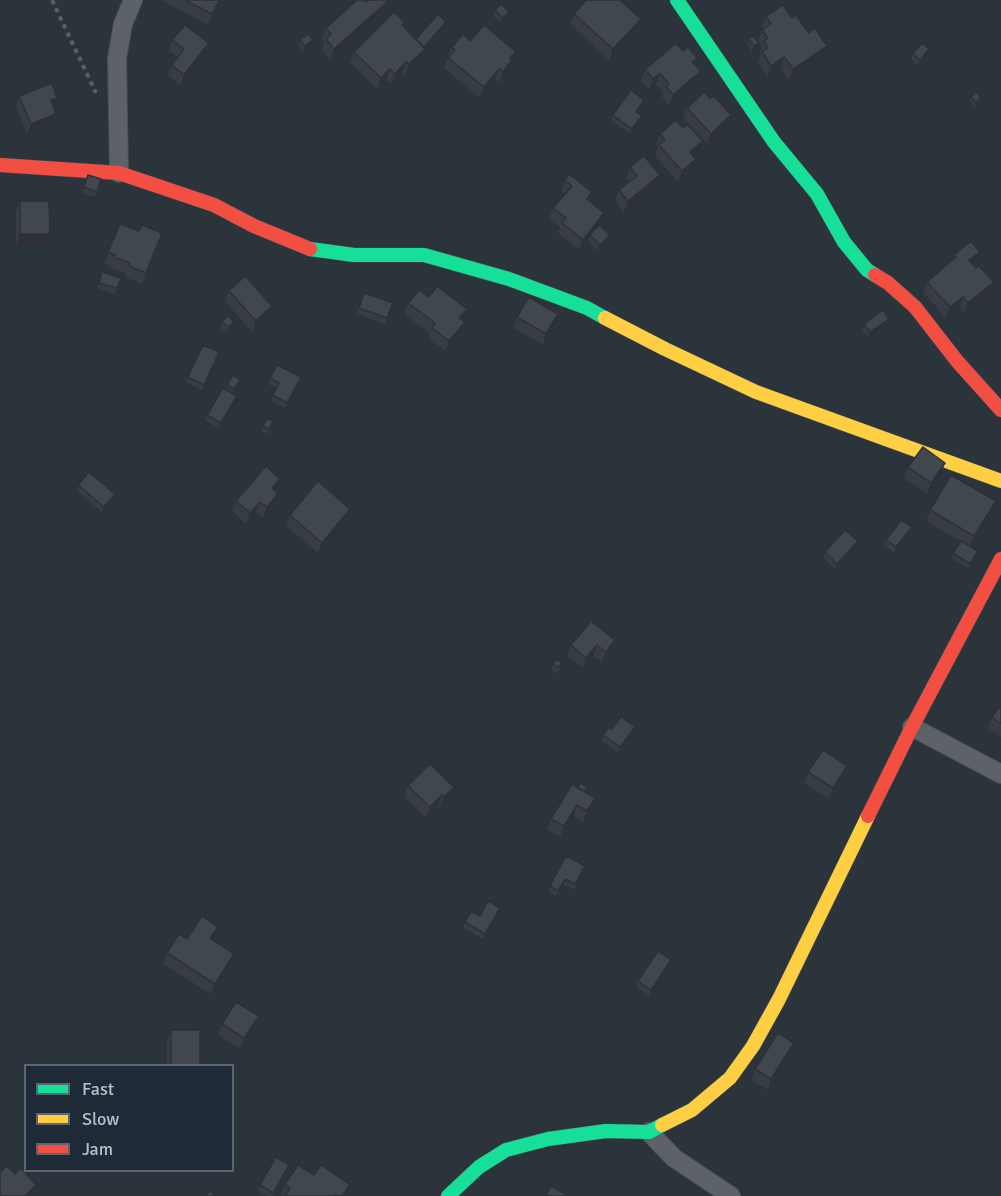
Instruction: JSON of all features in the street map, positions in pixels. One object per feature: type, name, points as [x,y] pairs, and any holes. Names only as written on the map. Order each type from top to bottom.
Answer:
[{"type":"street","points":[[119,173],[117,58],[123,24],[133,0]]},
{"type":"street","points":[[677,0],[774,142],[817,194],[844,242],[867,270],[888,283],[915,307],[957,361],[1001,410]]},
{"type":"street","points":[[0,165],[119,173],[214,204],[254,226],[307,249],[354,255],[424,255],[509,279],[586,308],[756,392],[1001,481]]},
{"type":"street","points":[[448,1196],[479,1167],[506,1150],[548,1139],[606,1131],[649,1132],[692,1110],[729,1078],[753,1046],[779,999],[912,727],[1001,559]]},
{"type":"street","points":[[912,727],[1001,774]]},
{"type":"street","points":[[649,1132],[674,1158],[731,1196]]},
{"type":"path","points":[[52,0],[98,96]]},
{"type":"building","points":[[185,0],[220,0],[212,14]]},
{"type":"building","points":[[357,0],[366,2],[385,0],[387,2],[334,49],[326,39],[331,34],[326,28]]},
{"type":"building","points":[[586,0],[620,0],[641,19],[613,49],[574,14]]},
{"type":"building","points":[[501,4],[509,12],[503,18],[495,10]]},
{"type":"building","points":[[783,5],[792,18],[796,15],[809,33],[815,28],[827,46],[793,69],[784,57],[771,66],[762,52],[768,48],[764,41],[768,38],[762,30],[771,24],[766,16]]},
{"type":"building","points":[[394,12],[405,23],[402,25],[425,49],[409,64],[406,62],[395,74],[390,69],[381,78],[354,52]]},
{"type":"building","points":[[438,14],[446,22],[424,47],[416,39]]},
{"type":"building","points":[[185,25],[209,43],[184,75],[172,65],[184,49],[172,40]]},
{"type":"building","points":[[484,25],[516,52],[503,72],[499,69],[484,87],[448,58],[455,50],[452,47],[463,34],[470,41]]},
{"type":"building","points":[[308,34],[313,40],[305,46],[300,40]]},
{"type":"building","points":[[752,35],[759,43],[754,46],[749,39]]},
{"type":"building","points":[[676,43],[683,51],[688,47],[697,58],[692,62],[701,71],[673,95],[666,86],[669,84],[660,73],[653,79],[645,70]]},
{"type":"building","points":[[922,43],[929,49],[920,60],[913,54]]},
{"type":"building","points":[[52,83],[57,98],[51,100],[56,114],[31,124],[19,96]]},
{"type":"building","points":[[631,90],[644,100],[636,112],[642,116],[632,129],[613,115]]},
{"type":"building","points":[[704,92],[710,99],[714,96],[731,115],[711,134],[687,108]]},
{"type":"building","points":[[977,92],[981,98],[976,103],[971,97]]},
{"type":"building","points":[[675,120],[683,128],[687,124],[703,141],[690,152],[696,159],[682,171],[659,145],[665,140],[660,134]]},
{"type":"building","points":[[644,156],[660,175],[628,201],[619,190],[637,176],[630,167]]},
{"type":"building","points":[[569,174],[592,192],[587,199],[604,213],[583,240],[562,223],[566,218],[553,208],[572,186],[565,180]]},
{"type":"building","points":[[88,175],[101,179],[97,192],[84,187]]},
{"type":"building","points":[[20,201],[49,201],[50,234],[20,234]]},
{"type":"building","points":[[120,224],[139,231],[142,225],[162,233],[146,273],[129,266],[130,263],[108,252]]},
{"type":"building","points":[[599,225],[610,235],[600,245],[590,235]]},
{"type":"building","points":[[971,241],[980,252],[969,260],[976,268],[979,266],[994,282],[968,303],[963,297],[950,307],[927,282]]},
{"type":"building","points":[[102,272],[121,278],[117,288],[99,283]]},
{"type":"building","points":[[245,276],[272,306],[256,321],[229,291]]},
{"type":"building","points":[[437,286],[467,309],[459,318],[465,322],[449,341],[432,328],[435,323],[408,303],[419,290],[429,297]]},
{"type":"building","points":[[364,293],[393,303],[387,318],[359,308]]},
{"type":"building","points":[[529,297],[558,314],[546,334],[517,317]]},
{"type":"building","points":[[883,310],[889,319],[870,332],[864,324]]},
{"type":"building","points":[[227,316],[234,321],[229,327],[222,322]]},
{"type":"building","points":[[203,345],[219,352],[204,385],[188,377]]},
{"type":"building","points":[[277,365],[301,377],[287,403],[273,395],[279,383],[270,378]]},
{"type":"building","points":[[233,375],[240,380],[234,389],[227,385]]},
{"type":"building","points":[[223,388],[237,396],[221,423],[207,415]]},
{"type":"building","points":[[267,418],[273,421],[269,429],[263,426]]},
{"type":"building","points":[[923,447],[945,463],[931,483],[908,467]]},
{"type":"building","points":[[266,466],[280,479],[272,488],[278,494],[267,507],[260,502],[250,513],[236,501]]},
{"type":"building","points":[[89,472],[115,494],[104,507],[78,485]]},
{"type":"building","points":[[951,475],[996,501],[974,536],[930,510]]},
{"type":"building","points":[[318,481],[350,509],[322,543],[290,515]]},
{"type":"building","points":[[901,520],[912,527],[896,547],[886,540]]},
{"type":"building","points":[[845,530],[858,541],[837,564],[825,552]]},
{"type":"building","points":[[961,541],[978,551],[970,564],[953,553]]},
{"type":"building","points":[[591,621],[615,640],[606,652],[597,645],[586,658],[571,645]]},
{"type":"building","points":[[557,659],[562,663],[558,668],[553,664]]},
{"type":"building","points":[[1001,705],[1001,724],[992,717]]},
{"type":"building","points":[[621,717],[635,727],[620,747],[603,735],[608,728],[612,729]]},
{"type":"building","points":[[823,750],[847,766],[833,788],[808,772]]},
{"type":"building","points":[[430,764],[454,787],[430,807],[408,786]]},
{"type":"building","points":[[581,783],[587,788],[584,791],[577,788]]},
{"type":"building","points":[[572,784],[595,798],[587,811],[577,805],[564,826],[551,819]]},
{"type":"building","points":[[566,856],[585,866],[575,884],[565,879],[558,891],[550,886]]},
{"type":"building","points":[[488,901],[500,908],[485,934],[465,922],[471,911],[480,916]]},
{"type":"building","points":[[202,916],[218,927],[210,938],[234,954],[215,984],[167,953],[179,934],[187,939]]},
{"type":"building","points":[[658,951],[671,960],[651,990],[638,981]]},
{"type":"building","points":[[236,1002],[259,1016],[244,1038],[222,1024]]},
{"type":"building","points":[[171,1030],[200,1030],[200,1064],[171,1064]]},
{"type":"building","points":[[778,1033],[794,1043],[771,1079],[755,1069]]},
{"type":"building","points":[[276,1157],[289,1165],[273,1193],[260,1185]]},
{"type":"building","points":[[298,1165],[314,1175],[321,1165],[350,1185],[342,1196],[285,1196],[290,1188],[285,1184]]},
{"type":"building","points":[[7,1166],[15,1174],[21,1168],[36,1185],[25,1196],[0,1196],[0,1172]]},
{"type":"building","points":[[551,1186],[568,1196],[546,1196]]},
{"type":"building","points":[[210,1191],[216,1196],[206,1196]]},
{"type":"traffic: fast","points":[[677,0],[774,142],[817,194],[844,242],[867,270],[875,275]]},
{"type":"traffic: fast","points":[[310,249],[354,255],[424,255],[509,279],[587,308],[605,318]]},
{"type":"traffic: fast","points":[[448,1196],[479,1167],[506,1150],[548,1139],[606,1131],[649,1132],[662,1125]]},
{"type":"traffic: slow","points":[[605,318],[756,392],[1001,481]]},
{"type":"traffic: slow","points":[[662,1125],[692,1110],[730,1078],[753,1046],[779,999],[868,816]]},
{"type":"traffic: jam","points":[[0,165],[119,173],[214,205],[254,226],[310,249]]},
{"type":"traffic: jam","points":[[875,275],[888,283],[915,307],[957,361],[1001,410]]},
{"type":"traffic: jam","points":[[868,816],[912,727],[1001,559]]}]
